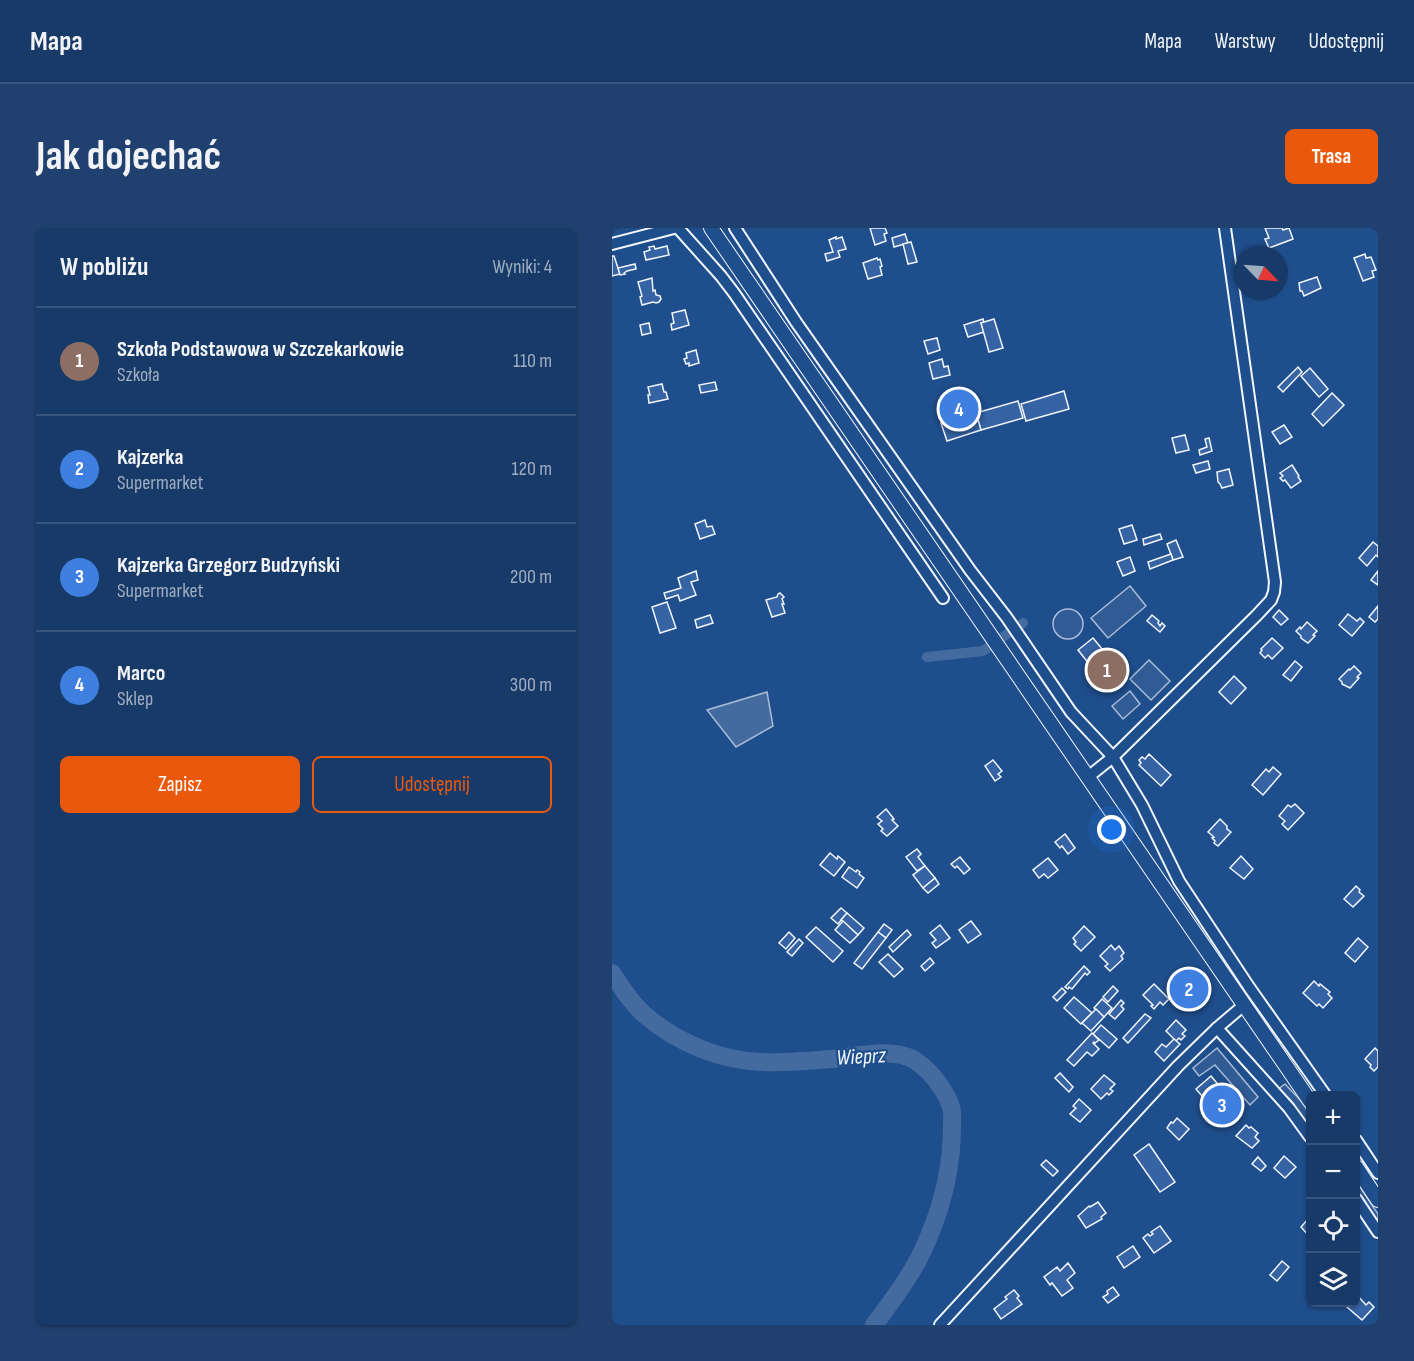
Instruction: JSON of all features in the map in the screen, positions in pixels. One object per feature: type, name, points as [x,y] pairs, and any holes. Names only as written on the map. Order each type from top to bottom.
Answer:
[{"type":"main road","points":[[711,228],[1306,1094]]},
{"type":"main road","points":[[1360,1173],[1378,1200]]},
{"type":"street","points":[[612,244],[676,228],[721,276],[943,598]]},
{"type":"street","points":[[735,228],[803,332],[970,570],[1007,618],[1071,712],[1113,757],[1142,805],[1179,881],[1249,987],[1323,1091]]},
{"type":"street","points":[[1088,777],[1113,757],[1257,615],[1271,600],[1274,592],[1275,582],[1225,228]]},
{"type":"street","points":[[940,1325],[1178,1066],[1244,1005]]},
{"type":"street","points":[[1217,1028],[1289,1108],[1306,1130]]},
{"type":"street","points":[[1359,1145],[1378,1173]]},
{"type":"street","points":[[1360,1205],[1378,1232]]},
{"type":"shaded area","points":[[1130,586],[1146,606],[1108,638],[1091,618]]},
{"type":"shaded area","points":[[1068,609],[1074,610],[1082,618],[1082,630],[1074,638],[1068,639],[1062,638],[1054,630],[1053,624],[1054,618],[1062,610]]},
{"type":"shaded area","points":[[1149,660],[1170,681],[1151,700],[1130,679]]},
{"type":"shaded area","points":[[1130,691],[1140,704],[1123,719],[1112,706]]},
{"type":"shaded area","points":[[767,692],[773,726],[736,747],[707,710]]},
{"type":"shaded area","points":[[1217,1048],[1258,1097],[1250,1105],[1215,1065],[1199,1076],[1193,1068]]},
{"type":"shaded area","points":[[1285,1084],[1302,1102],[1306,1108],[1306,1122],[1297,1110],[1277,1090]]},
{"type":"shaded area","points":[[1360,1187],[1378,1214],[1378,1223],[1360,1196]]},
{"type":"building","points":[[870,228],[885,228],[886,241],[875,245]]},
{"type":"building","points":[[1265,228],[1282,228],[1283,230],[1289,228],[1293,239],[1268,246],[1265,239],[1269,238]]},
{"type":"building","points":[[905,234],[908,243],[894,247],[892,238]]},
{"type":"building","points":[[836,237],[836,239],[842,237],[846,249],[838,251],[840,257],[827,261],[825,254],[833,252],[829,240]]},
{"type":"building","points":[[911,242],[917,262],[908,264],[903,244]]},
{"type":"building","points":[[654,246],[655,249],[667,246],[669,255],[646,260],[644,252]]},
{"type":"building","points":[[1365,254],[1366,258],[1371,257],[1376,270],[1372,271],[1374,277],[1363,281],[1354,258]]},
{"type":"building","points":[[612,256],[614,256],[620,274],[612,276]]},
{"type":"building","points":[[880,259],[882,275],[868,279],[863,263]]},
{"type":"building","points":[[635,264],[636,269],[620,275],[618,268]]},
{"type":"building","points":[[1317,277],[1321,288],[1304,296],[1300,291],[1299,283]]},
{"type":"building","points":[[652,278],[653,291],[655,290],[656,295],[661,299],[656,303],[642,305],[638,282]]},
{"type":"building","points":[[685,310],[689,325],[672,330],[671,324],[674,323],[672,313]]},
{"type":"building","points":[[983,319],[984,323],[981,323],[984,332],[968,337],[964,325]]},
{"type":"building","points":[[994,319],[1003,348],[989,352],[981,323]]},
{"type":"building","points":[[649,323],[651,333],[642,335],[640,325]]},
{"type":"building","points":[[937,338],[940,350],[928,354],[924,341]]},
{"type":"building","points":[[696,350],[699,363],[689,366],[684,359],[687,358],[686,353]]},
{"type":"building","points":[[942,359],[944,367],[948,366],[950,375],[933,379],[929,363]]},
{"type":"building","points":[[1298,367],[1302,372],[1283,392],[1278,387]]},
{"type":"building","points":[[1310,368],[1328,389],[1319,397],[1301,376]]},
{"type":"building","points":[[715,382],[717,390],[701,393],[699,385]]},
{"type":"building","points":[[662,384],[668,399],[649,403],[648,387]]},
{"type":"building","points":[[1064,391],[1069,409],[1026,421],[1021,404]]},
{"type":"building","points":[[1332,393],[1344,405],[1323,426],[1312,414]]},
{"type":"building","points":[[1018,401],[1023,418],[981,430],[976,413]]},
{"type":"building","points":[[976,413],[981,430],[947,441],[941,423]]},
{"type":"building","points":[[1284,425],[1292,437],[1280,444],[1272,432]]},
{"type":"building","points":[[1185,435],[1189,450],[1176,453],[1172,438]]},
{"type":"building","points":[[1209,438],[1212,451],[1200,455],[1199,450],[1207,447],[1205,439]]},
{"type":"building","points":[[1208,461],[1210,469],[1196,473],[1193,465]]},
{"type":"building","points":[[1292,465],[1301,481],[1291,488],[1285,480],[1280,478],[1283,476],[1280,473]]},
{"type":"building","points":[[1229,469],[1233,485],[1222,488],[1218,482],[1217,472]]},
{"type":"building","points":[[705,520],[707,527],[712,526],[715,534],[700,539],[695,524]]},
{"type":"building","points":[[1132,525],[1137,540],[1124,544],[1119,529]]},
{"type":"building","points":[[1160,534],[1162,539],[1144,545],[1143,539]]},
{"type":"building","points":[[1176,540],[1183,557],[1173,560],[1167,544]]},
{"type":"building","points":[[1373,542],[1378,546],[1378,557],[1376,555],[1367,566],[1359,558]]},
{"type":"building","points":[[1171,554],[1173,560],[1150,569],[1148,562]]},
{"type":"building","points":[[1130,557],[1135,571],[1123,576],[1117,562]]},
{"type":"building","points":[[696,571],[698,580],[691,582],[696,595],[680,601],[678,595],[666,599],[664,593],[681,588],[678,578]]},
{"type":"building","points":[[1378,571],[1378,585],[1371,580]]},
{"type":"building","points":[[780,593],[784,597],[782,599],[784,604],[782,604],[785,613],[772,617],[766,600],[777,597]]},
{"type":"building","points":[[667,602],[676,628],[660,633],[652,607]]},
{"type":"building","points":[[1378,606],[1378,619],[1375,622],[1369,617]]},
{"type":"building","points":[[1279,610],[1288,619],[1281,625],[1273,617]]},
{"type":"building","points":[[1348,614],[1357,621],[1360,618],[1364,622],[1352,636],[1339,625]]},
{"type":"building","points":[[710,615],[713,623],[697,628],[695,620]]},
{"type":"building","points":[[1152,615],[1159,621],[1160,626],[1162,623],[1165,626],[1160,632],[1147,621]]},
{"type":"building","points":[[1307,622],[1317,631],[1308,643],[1296,631]]},
{"type":"building","points":[[1093,638],[1121,672],[1106,685],[1078,650]]},
{"type":"building","points":[[1272,638],[1283,648],[1272,659],[1268,655],[1265,658],[1260,653],[1261,649]]},
{"type":"building","points":[[1295,661],[1302,667],[1291,681],[1283,675]]},
{"type":"building","points":[[1354,666],[1361,673],[1350,688],[1342,684],[1339,679]]},
{"type":"building","points":[[1234,676],[1246,688],[1231,704],[1219,692]]},
{"type":"building","points":[[1149,754],[1171,775],[1161,786],[1139,765],[1141,763],[1139,760],[1142,757],[1145,759]]},
{"type":"building","points":[[993,760],[1002,771],[998,774],[1001,777],[995,781],[985,766]]},
{"type":"building","points":[[1273,767],[1281,774],[1263,795],[1252,785],[1266,769],[1269,772]]},
{"type":"building","points":[[1295,804],[1304,813],[1288,830],[1282,824],[1285,821],[1279,816],[1288,805],[1291,807]]},
{"type":"building","points":[[886,809],[898,826],[887,836],[881,831],[883,829],[878,824],[882,821],[877,817]]},
{"type":"building","points":[[1220,819],[1231,832],[1218,846],[1214,843],[1212,838],[1214,837],[1208,832]]},
{"type":"building","points":[[1065,834],[1075,848],[1068,854],[1062,846],[1060,848],[1055,842]]},
{"type":"building","points":[[917,849],[921,854],[918,857],[925,866],[917,871],[906,857]]},
{"type":"building","points":[[830,853],[845,862],[834,876],[820,865]]},
{"type":"building","points":[[1241,856],[1253,869],[1244,879],[1230,868]]},
{"type":"building","points":[[960,857],[970,869],[964,874],[957,866],[955,868],[951,864]]},
{"type":"building","points":[[1048,858],[1058,870],[1048,878],[1044,874],[1039,878],[1033,870]]},
{"type":"building","points":[[925,866],[935,878],[923,888],[913,875]]},
{"type":"building","points":[[849,867],[860,872],[859,874],[864,878],[857,888],[842,877]]},
{"type":"building","points":[[935,878],[939,884],[928,893],[923,888]]},
{"type":"building","points":[[1356,886],[1364,896],[1353,907],[1344,899]]},
{"type":"building","points":[[841,908],[847,913],[838,924],[831,918]]},
{"type":"building","points":[[847,913],[864,928],[858,935],[841,920]]},
{"type":"building","points":[[843,921],[858,935],[850,943],[835,930]]},
{"type":"building","points":[[971,921],[981,934],[968,943],[959,930]]},
{"type":"building","points":[[884,924],[892,930],[886,938],[878,932]]},
{"type":"building","points":[[940,925],[950,938],[936,948],[932,943],[936,940],[930,933]]},
{"type":"building","points":[[1084,926],[1095,937],[1081,951],[1074,944],[1076,942],[1073,938]]},
{"type":"building","points":[[816,927],[843,951],[833,962],[806,937]]},
{"type":"building","points":[[907,930],[911,935],[893,952],[889,947]]},
{"type":"building","points":[[789,932],[795,938],[786,949],[779,943]]},
{"type":"building","points":[[878,932],[886,938],[862,969],[854,963]]},
{"type":"building","points":[[1358,938],[1368,947],[1355,962],[1345,953]]},
{"type":"building","points":[[799,939],[803,943],[792,956],[787,952]]},
{"type":"building","points":[[1111,945],[1115,950],[1119,946],[1124,953],[1121,956],[1123,959],[1110,971],[1105,966],[1108,964],[1100,956]]},
{"type":"building","points":[[888,954],[903,969],[894,977],[879,962]]},
{"type":"building","points":[[930,958],[934,963],[925,971],[921,966]]},
{"type":"building","points":[[1084,966],[1090,972],[1087,975],[1085,973],[1072,989],[1065,987]]},
{"type":"building","points":[[1187,980],[1199,990],[1190,999],[1179,989]]},
{"type":"building","points":[[1314,981],[1330,992],[1328,994],[1332,998],[1323,1008],[1319,1004],[1317,1006],[1303,993]]},
{"type":"building","points":[[1154,984],[1169,999],[1163,1005],[1160,1002],[1154,1009],[1143,995]]},
{"type":"building","points":[[1113,986],[1118,991],[1108,1002],[1103,997]]},
{"type":"building","points":[[1062,988],[1066,992],[1057,1001],[1053,997]]},
{"type":"building","points":[[1074,997],[1092,1013],[1081,1024],[1064,1008]]},
{"type":"building","points":[[1102,999],[1112,1008],[1104,1017],[1094,1008]]},
{"type":"building","points":[[1121,1000],[1124,1003],[1121,1006],[1124,1009],[1115,1019],[1109,1014]]},
{"type":"building","points":[[1096,1009],[1104,1017],[1091,1031],[1082,1023]]},
{"type":"building","points":[[1145,1014],[1151,1018],[1128,1043],[1123,1038]]},
{"type":"building","points":[[1176,1020],[1186,1030],[1182,1034],[1185,1036],[1176,1041],[1166,1031]]},
{"type":"building","points":[[1101,1025],[1117,1039],[1109,1048],[1093,1034]]},
{"type":"building","points":[[1092,1033],[1099,1040],[1093,1043],[1099,1049],[1092,1056],[1087,1052],[1074,1066],[1067,1060]]},
{"type":"building","points":[[1174,1039],[1180,1044],[1164,1061],[1155,1052],[1162,1044],[1166,1047]]},
{"type":"building","points":[[1375,1048],[1378,1051],[1378,1067],[1374,1071],[1365,1059]]},
{"type":"building","points":[[1060,1073],[1073,1087],[1069,1092],[1055,1078]]},
{"type":"building","points":[[1104,1075],[1115,1084],[1110,1089],[1113,1091],[1101,1099],[1091,1089]]},
{"type":"building","points":[[1211,1076],[1221,1088],[1223,1085],[1233,1097],[1230,1099],[1240,1110],[1225,1123],[1196,1089]]},
{"type":"building","points":[[1079,1099],[1091,1110],[1080,1122],[1070,1114],[1076,1108],[1073,1106]]},
{"type":"building","points":[[1177,1118],[1189,1129],[1179,1140],[1167,1128]]},
{"type":"building","points":[[1246,1125],[1258,1133],[1255,1137],[1259,1141],[1252,1148],[1236,1136]]},
{"type":"building","points":[[1149,1144],[1175,1182],[1160,1192],[1134,1155]]},
{"type":"building","points":[[1284,1156],[1296,1167],[1285,1178],[1274,1168]]},
{"type":"building","points":[[1258,1157],[1266,1166],[1261,1171],[1252,1164]]},
{"type":"building","points":[[1046,1160],[1058,1171],[1053,1176],[1041,1165]]},
{"type":"building","points":[[1098,1202],[1106,1213],[1101,1217],[1102,1219],[1086,1228],[1078,1216],[1089,1206]]},
{"type":"building","points":[[1306,1221],[1306,1233],[1301,1227]]},
{"type":"building","points":[[1160,1226],[1171,1241],[1154,1253],[1143,1238],[1148,1234],[1150,1236],[1153,1234],[1151,1232]]},
{"type":"building","points":[[1133,1246],[1140,1257],[1124,1268],[1117,1257]]},
{"type":"building","points":[[1282,1261],[1289,1267],[1277,1281],[1270,1275]]},
{"type":"building","points":[[1068,1263],[1075,1273],[1067,1280],[1073,1288],[1062,1296],[1044,1277],[1057,1267],[1060,1271]]},
{"type":"building","points":[[1113,1287],[1119,1295],[1108,1303],[1103,1297]]},
{"type":"building","points":[[1014,1290],[1022,1304],[1001,1319],[994,1309]]},
{"type":"building","points":[[1360,1298],[1366,1305],[1369,1302],[1374,1307],[1362,1320],[1347,1307],[1360,1307]]},
{"type":"waterway","points":[[927,657],[983,651],[1023,623]]},
{"type":"waterway","name":"Wieprz","points":[[612,973],[646,1016],[658,1026],[701,1049],[747,1061],[771,1062],[822,1060],[870,1054],[899,1055],[911,1058],[930,1073],[940,1085],[952,1109],[951,1153],[943,1196],[924,1248],[912,1271],[874,1325]]},
{"type":"place","name":"Marco","points":[[959,409]]},
{"type":"place","name":"Szkoła Podstawowa w Szczekarkowie","points":[[1107,670]]},
{"type":"place","name":"Kajzerka","points":[[1189,989]]},
{"type":"place","name":"Kajzerka Grzegorz Budzyński","points":[[1222,1105]]}]
